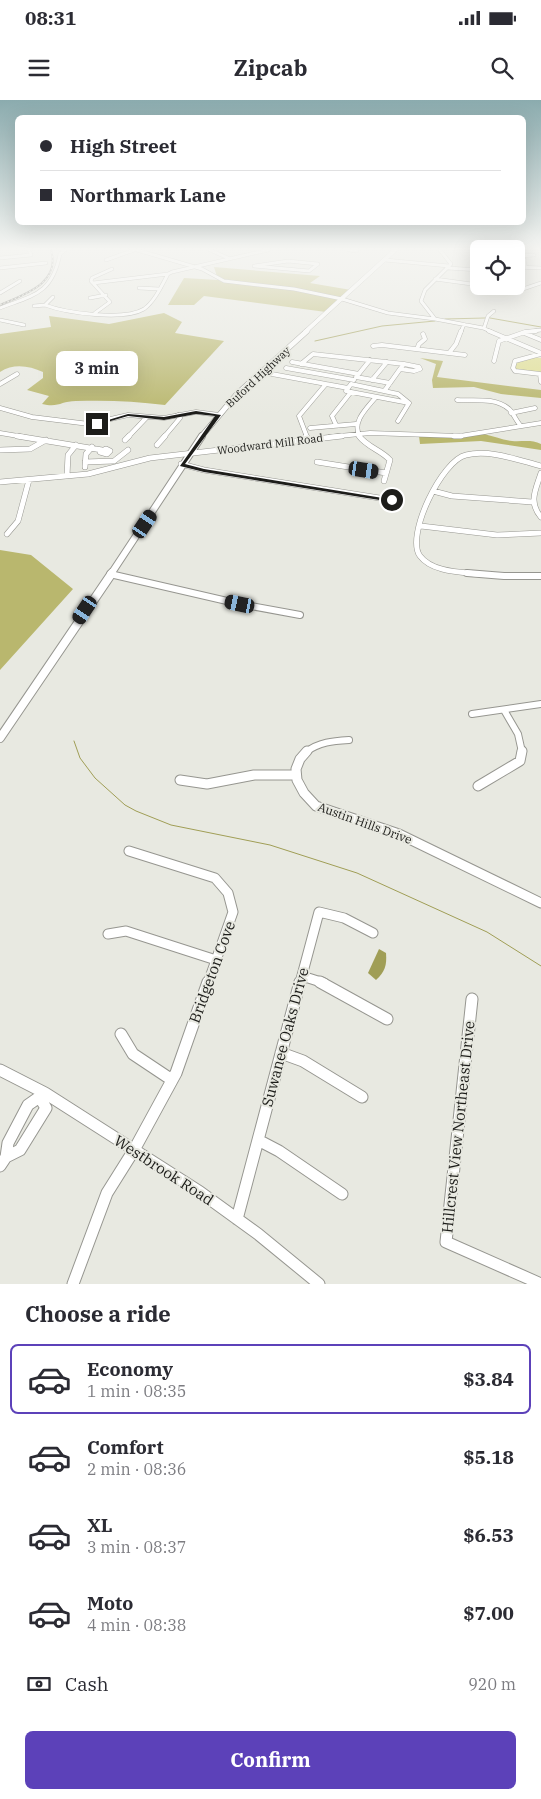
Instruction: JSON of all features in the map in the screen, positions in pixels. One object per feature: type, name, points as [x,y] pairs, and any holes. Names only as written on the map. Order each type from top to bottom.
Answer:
[{"type":"main road","name":"Buford Highway","points":[[0,738],[158,504],[188,455],[218,415],[237,394],[335,305]]},
{"type":"street","points":[[34,306],[42,305]]},
{"type":"street","points":[[46,305],[52,308],[95,314],[116,315],[137,312],[147,305]]},
{"type":"street","points":[[95,314],[106,305]]},
{"type":"street","points":[[363,305],[388,313],[484,328],[541,354]]},
{"type":"street","points":[[423,305],[435,319]]},
{"type":"street","points":[[484,328],[488,316],[494,312]]},
{"type":"street","points":[[0,320],[24,325]]},
{"type":"street","points":[[449,353],[456,344],[464,324]]},
{"type":"street","points":[[494,361],[498,342],[523,332],[541,330]]},
{"type":"street","points":[[523,332],[540,339]]},
{"type":"street","points":[[417,349],[424,339],[423,334]]},
{"type":"street","points":[[372,346],[382,345],[465,355]]},
{"type":"street","points":[[301,364],[313,354],[404,364],[419,367],[420,369],[414,371],[400,369]]},
{"type":"street","points":[[541,354],[515,362],[513,368],[515,371],[540,374],[541,382]]},
{"type":"street","points":[[328,369],[339,356]]},
{"type":"street","points":[[342,372],[354,358]]},
{"type":"street","points":[[370,360],[346,391],[409,403]]},
{"type":"street","points":[[292,362],[342,372],[354,381]]},
{"type":"street","points":[[372,380],[386,362]]},
{"type":"street","points":[[385,390],[404,364]]},
{"type":"street","points":[[306,371],[311,366]]},
{"type":"street","points":[[286,368],[354,381],[403,396],[409,403]]},
{"type":"street","points":[[261,372],[326,384],[372,380],[390,383]]},
{"type":"street","points":[[0,384],[17,374]]},
{"type":"street","points":[[308,439],[299,416],[326,384]]},
{"type":"street","points":[[336,425],[332,416],[352,392]]},
{"type":"street","points":[[376,397],[356,424],[357,434],[364,442],[388,457],[390,462],[384,481]]},
{"type":"street","points":[[457,400],[489,401],[507,408],[514,420],[521,426]]},
{"type":"street","points":[[398,421],[409,403]]},
{"type":"street","points":[[0,408],[32,417],[89,424],[128,415],[164,418],[202,412],[218,415]]},
{"type":"street","points":[[511,413],[535,408]]},
{"type":"street","points":[[157,445],[180,418],[178,415]]},
{"type":"street","points":[[125,440],[147,417]]},
{"type":"street","name":"Woodward Mill Road","points":[[0,482],[68,476],[103,471],[150,458],[188,455],[308,439],[357,434],[460,436],[541,423]]},
{"type":"street","points":[[310,428],[356,424]]},
{"type":"street","points":[[0,433],[92,447],[102,450],[100,453],[107,454],[114,461]]},
{"type":"street","points":[[0,450],[30,449],[46,440]]},
{"type":"street","points":[[68,476],[68,455],[76,445]]},
{"type":"street","points":[[92,447],[86,454],[85,464],[102,464],[114,461],[122,457],[128,450]]},
{"type":"street","points":[[541,466],[482,454],[464,454],[454,459],[427,502],[416,548],[419,556],[433,566],[453,571],[541,576]]},
{"type":"street","points":[[317,462],[386,474]]},
{"type":"street","points":[[182,464],[204,470],[392,500]]},
{"type":"street","points":[[541,473],[532,502],[535,511],[541,517]]},
{"type":"street","points":[[7,534],[18,521],[29,480]]},
{"type":"street","points":[[433,491],[452,496],[532,502]]},
{"type":"street","points":[[420,526],[462,532],[527,536],[541,533]]},
{"type":"street","points":[[110,574],[231,602],[300,614]]},
{"type":"street","points":[[472,714],[541,704]]},
{"type":"street","points":[[478,786],[490,781],[520,761],[523,753],[519,733],[504,710]]},
{"type":"street","points":[[180,780],[207,784],[254,775],[296,775],[297,765],[305,753],[315,745],[333,739],[349,740]]},
{"type":"street","name":"Austin Hills Drive","points":[[296,775],[298,787],[304,797],[316,806],[399,834],[541,903]]},
{"type":"street","name":"Bridgeton Cove","points":[[73,1284],[107,1193],[134,1150],[172,1080],[233,912],[233,903],[222,884],[214,878],[129,851]]},
{"type":"street","name":"Suwanee Oaks Drive","points":[[237,1219],[319,912],[344,918],[373,933]]},
{"type":"street","points":[[108,934],[126,930],[216,960]]},
{"type":"street","points":[[302,976],[326,984],[387,1019]]},
{"type":"street","name":"Hillcrest View Northeast Drive","points":[[472,999],[446,1242],[541,1284]]},
{"type":"street","points":[[121,1034],[133,1054],[172,1080]]},
{"type":"street","points":[[281,1053],[303,1060],[362,1097]]},
{"type":"street","name":"Westbrook Road","points":[[0,1070],[200,1192],[319,1284]]},
{"type":"street","points":[[42,1095],[46,1108],[36,1126],[20,1150],[3,1162],[8,1143],[28,1105],[42,1095]]},
{"type":"street","points":[[258,1140],[279,1151],[342,1194]]},
{"type":"shaded area","points":[[275,305],[334,305],[326,312]]},
{"type":"shaded area","points":[[164,313],[182,322],[175,333],[224,341],[165,405],[98,401],[71,401],[56,405],[42,404],[49,396],[27,390],[43,378],[43,372],[32,368],[16,366],[0,372],[0,334],[51,327],[49,316],[109,324]]},
{"type":"shaded area","points":[[531,357],[541,358],[541,372],[517,371],[514,368],[515,362]]},
{"type":"shaded area","points":[[420,358],[443,361],[437,377],[541,390],[541,398],[501,394],[474,387],[433,388],[432,380],[436,364]]},
{"type":"shaded area","points":[[484,434],[509,440],[537,442],[541,444],[541,450],[481,441],[420,444],[419,436]]},
{"type":"shaded area","points":[[0,550],[31,555],[73,589],[0,670]]},
{"type":"shaded area","points":[[379,949],[386,953],[386,961],[382,974],[376,980],[368,973]]},
{"type":"waterway","points":[[445,319],[485,318]]},
{"type":"waterway","points":[[490,318],[541,327]]},
{"type":"waterway","points":[[315,341],[382,326],[435,321]]},
{"type":"waterway","points":[[74,741],[80,758],[95,778],[125,805],[136,811],[171,825],[270,845],[357,873],[487,932],[541,966]]},
{"type":"route","points":[[97,424],[128,415],[164,418],[202,412],[218,415],[182,464],[204,470],[392,500]]}]
